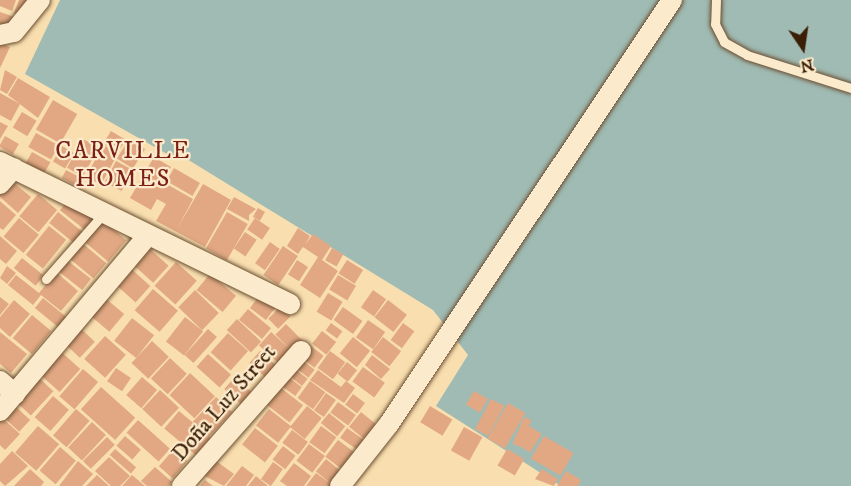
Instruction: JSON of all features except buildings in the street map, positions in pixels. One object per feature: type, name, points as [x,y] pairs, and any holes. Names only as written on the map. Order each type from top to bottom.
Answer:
[{"type":"street","points":[[0,35],[14,32],[40,0]]},
{"type":"street","points":[[340,486],[401,407],[672,0]]},
{"type":"street","points":[[0,184],[7,165],[291,304]]},
{"type":"street","points":[[0,411],[148,235]]},
{"type":"street","name":"Doña Luz Street","points":[[182,486],[301,351]]},
{"type":"street","points":[[0,381],[15,394]]},
{"type":"lane","points":[[716,0],[715,24],[724,42],[747,54],[851,88]]},
{"type":"lane","points":[[46,279],[104,213]]},
{"type":"water","points":[[60,0],[851,0],[851,486],[561,486],[436,406],[468,355],[433,310],[182,156],[176,159],[25,74]]},
{"type":"district","name":"CARVILLE HOMES","points":[[123,166]]}]
